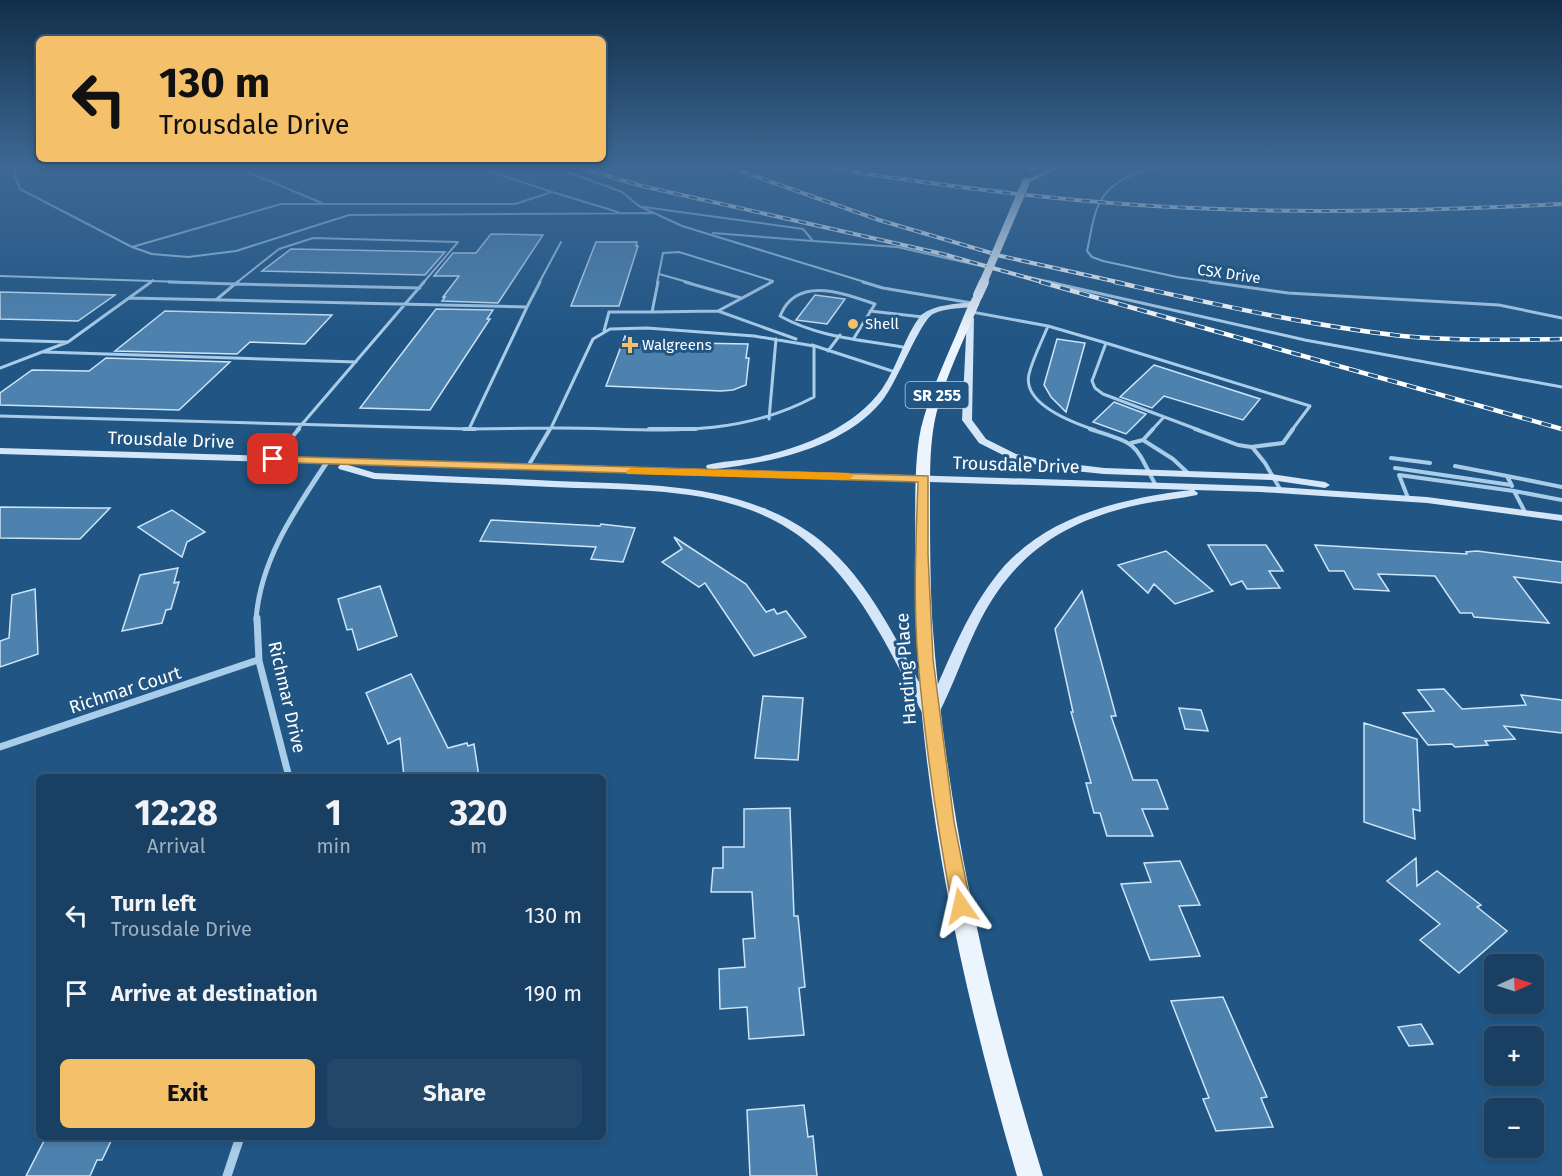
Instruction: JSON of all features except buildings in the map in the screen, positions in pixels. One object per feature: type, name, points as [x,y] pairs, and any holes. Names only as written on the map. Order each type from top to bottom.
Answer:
[{"type":"main road","name":"Harding Place","points":[[1009,223],[933,408],[927,433],[922,555],[926,659],[945,822],[965,927],[1000,1071],[1030,1176]]},
{"type":"street","points":[[658,472],[752,461],[792,450],[840,430],[873,405],[890,386],[923,317],[939,310],[974,307],[967,420],[970,430],[977,439],[996,450],[1028,462],[1087,471],[1189,474],[1278,482]]},
{"type":"street","name":"Trousdale Drive","points":[[0,451],[1156,486],[1242,488],[1278,482],[1562,518]]},
{"type":"street","points":[[327,462],[374,477],[670,489],[710,495],[769,514],[807,536],[853,584],[886,635],[931,715]]},
{"type":"street","name":"Richmar Drive","points":[[288,774],[258,660],[256,604],[261,581],[287,524],[327,462]]},
{"type":"street","points":[[931,715],[978,615],[994,588],[1009,567],[1035,543],[1068,524],[1119,507],[1178,495],[1242,488]]},
{"type":"street","name":"Richmar Court","points":[[0,747],[258,660]]},
{"type":"street","points":[[227,1176],[239,1140]]},
{"type":"lane","points":[[85,223],[132,247],[162,256],[188,258],[236,251],[324,223]]},
{"type":"lane","points":[[132,247],[216,223]]},
{"type":"lane","points":[[680,223],[883,288],[974,307],[1047,326],[1106,343],[1310,406],[1283,443],[1251,447],[1238,445],[1110,399],[1095,388],[1092,381],[1106,343]]},
{"type":"lane","points":[[759,223],[802,229],[813,241]]},
{"type":"lane","name":"CSX Drive","points":[[1094,223],[1087,251],[1092,257],[1177,277],[1288,293],[1499,305],[1562,318]]},
{"type":"lane","points":[[704,232],[897,247],[1305,340],[1562,387]]},
{"type":"lane","points":[[216,300],[279,249],[313,238],[459,242],[273,459]]},
{"type":"lane","points":[[469,429],[527,307],[561,242]]},
{"type":"lane","points":[[652,312],[663,253],[679,252],[773,281],[718,311]]},
{"type":"lane","points":[[659,274],[741,298]]},
{"type":"lane","points":[[0,276],[420,288]]},
{"type":"lane","points":[[0,368],[68,342],[153,279]]},
{"type":"lane","points":[[854,338],[875,304],[821,288],[795,295],[781,310],[780,316],[789,322],[840,335],[854,338],[908,348]]},
{"type":"lane","points":[[129,298],[527,307]]},
{"type":"lane","points":[[604,331],[609,312],[718,311],[828,351],[895,372]]},
{"type":"lane","points":[[870,311],[923,317]]},
{"type":"lane","points":[[1047,326],[1028,376],[1042,404],[1064,418],[1131,443],[1143,457],[1156,486]]},
{"type":"lane","points":[[528,468],[551,427],[593,339],[604,331],[647,328],[776,339],[814,345]]},
{"type":"lane","points":[[828,351],[840,335]]},
{"type":"lane","points":[[769,419],[776,339]]},
{"type":"lane","points":[[0,340],[68,342]]},
{"type":"lane","points":[[0,416],[469,429],[551,427],[710,429],[739,426],[769,419],[814,397],[814,345]]},
{"type":"lane","points":[[44,352],[356,362]]},
{"type":"lane","points":[[1131,443],[1143,440],[1163,418]]},
{"type":"lane","points":[[1143,440],[1173,459],[1189,474]]},
{"type":"lane","points":[[1251,447],[1278,482]]},
{"type":"lane","points":[[1408,498],[1391,458],[1430,463]]},
{"type":"lane","points":[[1455,466],[1562,487]]},
{"type":"lane","points":[[1395,468],[1511,484]]},
{"type":"lane","points":[[1399,476],[1514,491],[1562,500]]},
{"type":"lane","points":[[1507,476],[1525,512]]},
{"type":"railway","points":[[805,223],[943,254],[1046,283]]},
{"type":"railway","points":[[889,223],[1001,256],[1122,283]]},
{"type":"railway","points":[[1041,282],[1562,429]]},
{"type":"railway","points":[[1115,282],[1258,313],[1402,336],[1442,339],[1562,339]]},
{"type":"slow traffic","points":[[631,471],[848,476]]},
{"type":"place","name":"Shell","points":[[853,324]]},
{"type":"place","name":"Walgreens","points":[[630,345]]},
{"type":"route","points":[[273,459],[924,478],[922,555],[926,659],[945,822],[961,906]]}]
